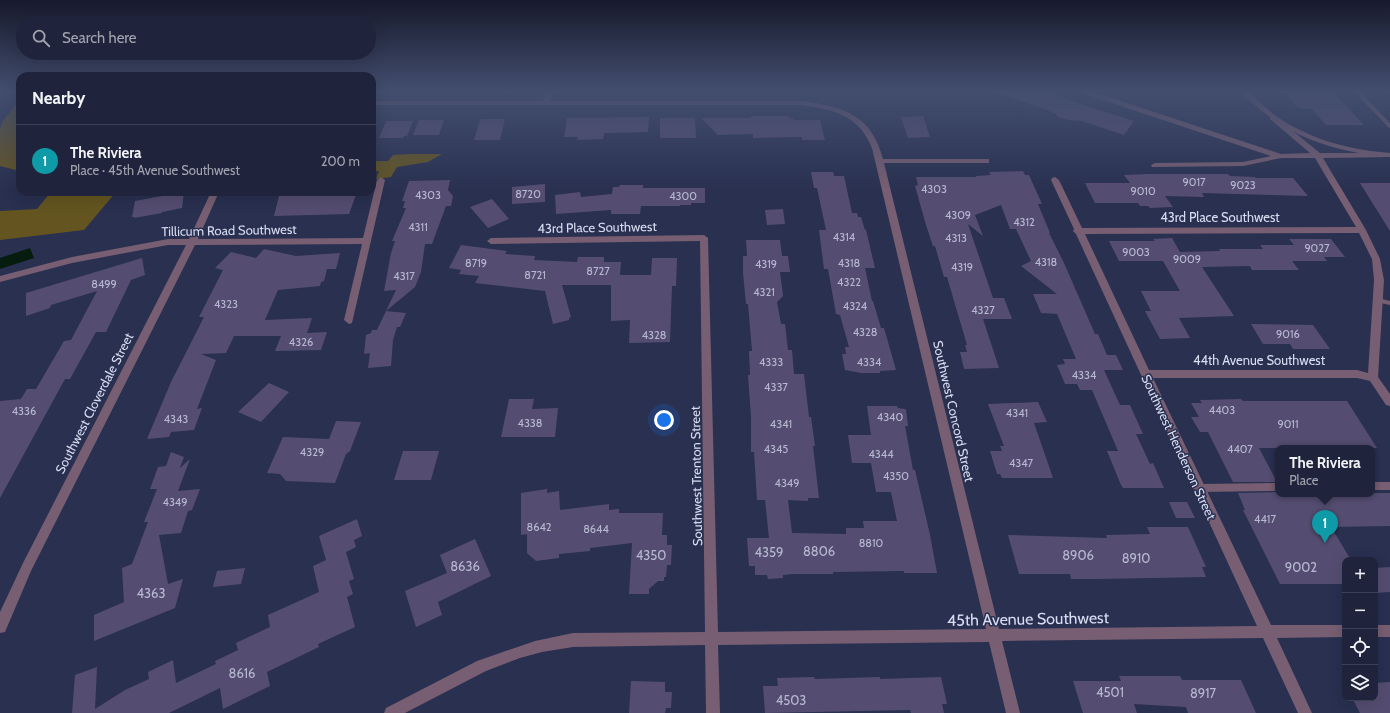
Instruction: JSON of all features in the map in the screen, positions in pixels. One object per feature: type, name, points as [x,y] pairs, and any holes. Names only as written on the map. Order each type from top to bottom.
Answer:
[{"type":"street","name":"Southwest Concord Street","points":[[861,124],[871,136],[880,161],[1013,713]]},
{"type":"street","points":[[1186,124],[1282,156]]},
{"type":"street","points":[[1281,124],[1317,155],[1362,230],[1376,259],[1379,280],[1373,378],[1390,402]]},
{"type":"street","points":[[1286,124],[1295,130],[1329,144],[1359,151],[1390,155]]},
{"type":"street","points":[[1155,165],[1243,164],[1282,156],[1390,155]]},
{"type":"street","points":[[880,161],[986,161]]},
{"type":"street","points":[[348,320],[381,180]]},
{"type":"street","name":"Southwest Henderson Street","points":[[1055,180],[1077,231],[1305,713]]},
{"type":"street","name":"Southwest Cloverdale Street","points":[[0,627],[27,567],[192,242],[213,196]]},
{"type":"street","name":"43rd Place Southwest","points":[[1077,231],[1362,230]]},
{"type":"street","name":"43rd Place Southwest","points":[[491,241],[704,238]]},
{"type":"street","name":"Southwest Trenton Street","points":[[704,238],[713,713]]},
{"type":"street","name":"Tillicum Road Southwest","points":[[0,279],[72,260],[168,242],[367,241]]},
{"type":"street","name":"44th Avenue Southwest","points":[[1145,374],[1357,374],[1373,378]]},
{"type":"street","name":"45th Avenue Southwest","points":[[391,713],[481,666],[512,654],[573,640],[1342,631]]},
{"type":"street","points":[[1378,631],[1390,631]]},
{"type":"lane","points":[[1378,300],[1390,303]]},
{"type":"lane","points":[[1375,486],[1390,486]]},
{"type":"lane","points":[[1199,488],[1275,487]]},
{"type":"shaded area","points":[[1,124],[16,124],[16,170],[0,166]]},
{"type":"shaded area","points":[[442,154],[428,162],[397,167],[391,177],[376,179],[379,171],[376,171],[376,161],[388,161],[393,155]]},
{"type":"shaded area","points":[[48,196],[113,196],[84,230],[0,240],[0,211],[37,209]]},
{"type":"shaded area","points":[[30,248],[34,258],[0,269],[0,258]]},
{"type":"building","points":[[385,124],[412,124],[407,136],[404,136],[403,138],[379,138]]},
{"type":"building","points":[[417,124],[443,124],[439,135],[413,135]]},
{"type":"building","points":[[479,124],[504,124],[500,140],[474,140]]},
{"type":"building","points":[[566,124],[649,124],[648,132],[604,133],[603,139],[577,140],[578,137],[564,137]]},
{"type":"building","points":[[660,124],[695,124],[696,138],[660,138]]},
{"type":"building","points":[[707,124],[821,124],[825,140],[802,140],[802,137],[753,138],[753,134],[718,135]]},
{"type":"building","points":[[903,124],[926,124],[930,137],[908,138]]},
{"type":"building","points":[[1092,124],[1132,124],[1124,135]]},
{"type":"building","points":[[1325,124],[1364,125],[1326,125]]},
{"type":"building","points":[[1023,171],[1025,175],[1029,175],[1042,204],[1038,204],[1049,233],[1064,263],[1095,334],[1098,334],[1107,355],[1116,355],[1123,370],[1104,370],[1120,405],[1130,405],[1143,434],[1136,434],[1150,464],[1153,463],[1164,488],[1123,488],[1121,485],[1107,451],[1118,451],[1092,390],[1080,390],[1077,384],[1065,384],[1057,365],[1065,364],[1063,359],[1076,359],[1057,314],[1041,313],[1033,294],[1057,294],[1021,266],[1031,261],[1016,229],[1010,229],[1001,205],[975,215],[983,236],[968,224],[993,298],[1004,298],[1012,319],[983,319],[999,368],[964,369],[960,352],[967,352],[965,345],[967,345],[947,277],[944,277],[935,246],[933,246],[926,225],[915,186],[918,185],[916,177],[976,177],[991,175],[989,172]]},
{"type":"building","points":[[811,172],[833,172],[834,176],[844,176],[852,213],[857,213],[858,217],[861,217],[866,230],[875,268],[865,268],[872,301],[881,328],[884,328],[896,370],[880,371],[880,373],[861,373],[845,370],[842,354],[846,354],[845,347],[849,347],[840,315],[836,314],[828,269],[824,269],[819,230],[826,230],[817,188],[814,188]]},
{"type":"building","points":[[1228,174],[1230,176],[1256,178],[1293,178],[1308,196],[1202,193],[1204,197],[1165,196],[1173,207],[1150,208],[1148,206],[1140,206],[1138,203],[1095,203],[1085,183],[1130,183],[1124,175]]},
{"type":"building","points":[[450,180],[448,190],[453,196],[451,206],[446,206],[432,244],[425,244],[421,272],[415,287],[386,311],[396,290],[384,291],[391,253],[395,241],[392,241],[406,208],[403,208],[405,201],[402,201],[409,181]]},
{"type":"building","points":[[1360,183],[1390,183],[1390,231]]},
{"type":"building","points":[[545,184],[545,202],[512,204],[512,187]]},
{"type":"building","points":[[620,185],[643,185],[643,188],[705,188],[705,203],[691,203],[691,205],[680,206],[641,206],[640,214],[611,214],[611,210],[556,214],[555,195],[580,192],[581,197],[612,194],[613,187],[619,187]]},
{"type":"building","points":[[162,196],[184,196],[182,208],[134,218],[135,217],[132,217],[135,201]]},
{"type":"building","points":[[279,196],[356,196],[349,214],[274,216]]},
{"type":"building","points":[[492,199],[509,219],[488,228],[470,207]]},
{"type":"building","points":[[783,209],[785,224],[767,225],[765,210]]},
{"type":"building","points":[[1172,238],[1180,252],[1220,251],[1219,249],[1263,249],[1260,245],[1294,245],[1289,239],[1331,239],[1345,257],[1324,257],[1327,261],[1292,261],[1299,270],[1252,270],[1250,266],[1202,267],[1234,316],[1179,318],[1190,338],[1160,339],[1145,311],[1151,311],[1141,291],[1180,291],[1163,261],[1119,261],[1109,241],[1155,241],[1153,239]]},
{"type":"building","points":[[746,240],[780,240],[782,256],[788,256],[790,272],[780,272],[783,296],[777,302],[781,324],[785,324],[788,350],[792,350],[794,374],[804,374],[809,417],[811,417],[815,446],[813,446],[819,498],[808,498],[808,501],[788,500],[792,533],[846,534],[846,528],[864,528],[863,521],[897,521],[891,492],[876,492],[871,463],[852,463],[848,435],[871,435],[867,406],[897,406],[898,408],[906,410],[908,426],[905,426],[913,470],[915,470],[937,573],[904,573],[904,571],[833,572],[833,574],[783,575],[783,578],[768,579],[767,575],[755,575],[755,566],[749,566],[747,538],[769,538],[765,500],[757,500],[754,452],[751,452],[751,417],[748,375],[750,375],[749,351],[752,351],[748,304],[746,304],[743,273],[743,256],[747,256]]},
{"type":"building","points":[[461,245],[507,251],[505,254],[535,256],[534,260],[577,262],[578,257],[604,257],[604,262],[621,262],[620,275],[651,275],[652,258],[677,258],[676,286],[672,286],[670,342],[629,343],[630,320],[611,321],[611,285],[562,285],[571,317],[569,320],[553,324],[545,291],[475,283],[479,276],[459,274],[461,270],[449,268]]},
{"type":"building","points":[[264,249],[296,256],[340,253],[336,269],[327,269],[324,281],[321,282],[320,286],[278,290],[265,320],[312,318],[307,333],[327,332],[321,350],[275,351],[281,336],[234,336],[226,353],[201,354],[216,360],[197,409],[202,408],[194,430],[171,432],[169,437],[147,439],[171,382],[204,317],[199,317],[223,270],[215,268],[231,252],[256,258]]},
{"type":"building","points":[[142,258],[145,275],[131,280],[106,332],[96,332],[70,379],[65,379],[0,498],[0,401],[21,399],[27,389],[36,389],[64,341],[71,340],[97,291],[51,305],[50,308],[26,316],[26,293]]},
{"type":"building","points":[[386,311],[406,313],[400,327],[397,327],[393,340],[391,366],[368,368],[370,353],[364,354],[366,335],[371,333],[372,330],[377,330]]},
{"type":"building","points":[[1251,324],[1313,325],[1330,349],[1293,349],[1290,344],[1263,344]]},
{"type":"building","points":[[269,383],[289,392],[261,422],[238,412]]},
{"type":"building","points":[[509,399],[534,399],[532,409],[558,408],[555,437],[501,437]]},
{"type":"building","points":[[1241,399],[1243,401],[1347,401],[1377,448],[1375,448],[1375,445],[1275,445],[1275,448],[1259,448],[1275,478],[1275,482],[1233,482],[1208,432],[1200,432],[1191,417],[1199,417],[1191,403],[1202,403],[1200,400]]},
{"type":"building","points":[[1038,402],[1047,422],[1034,423],[1053,478],[1002,478],[1000,474],[997,474],[990,451],[1002,451],[1000,446],[1004,446],[988,404]]},
{"type":"building","points":[[336,421],[361,422],[350,451],[346,454],[335,483],[286,481],[280,474],[267,473],[283,437],[329,439]]},
{"type":"building","points":[[403,451],[439,451],[431,480],[394,480]]},
{"type":"building","points":[[171,452],[184,457],[180,468],[190,459],[178,491],[200,489],[192,510],[188,511],[181,533],[159,535],[168,584],[183,579],[175,608],[94,641],[94,615],[124,602],[122,568],[132,564],[148,522],[144,522],[157,489],[150,489],[158,467],[166,466]]},
{"type":"building","points":[[547,489],[547,493],[559,491],[560,510],[609,504],[609,510],[619,509],[619,513],[663,513],[662,535],[667,535],[667,545],[672,545],[671,565],[667,565],[666,577],[664,577],[664,581],[658,581],[649,589],[649,594],[629,594],[632,543],[590,548],[590,551],[559,554],[559,558],[536,561],[527,553],[527,534],[521,535],[521,493]]},
{"type":"building","points":[[1275,492],[1275,497],[1375,497],[1375,493],[1390,493],[1390,526],[1331,527],[1349,557],[1342,557],[1342,584],[1280,584],[1243,510],[1245,510],[1238,493]]},
{"type":"building","points":[[1169,502],[1187,502],[1195,518],[1176,518]]},
{"type":"building","points":[[357,519],[362,536],[354,540],[356,547],[346,552],[354,579],[349,581],[353,594],[347,597],[355,627],[318,644],[319,647],[267,672],[270,686],[223,709],[220,688],[169,713],[72,713],[75,675],[97,667],[95,709],[125,690],[149,679],[148,672],[173,660],[176,683],[216,664],[215,661],[238,650],[236,643],[270,627],[268,615],[319,592],[313,566],[326,560],[319,536]]},
{"type":"building","points":[[1147,527],[1188,527],[1206,567],[1202,567],[1206,577],[1071,579],[1070,574],[1019,574],[1008,535],[1107,538],[1106,535],[1150,534]]},
{"type":"building","points":[[475,539],[491,576],[438,602],[442,615],[416,627],[405,591],[447,573],[440,555]]},
{"type":"building","points":[[1390,567],[1390,592],[1378,593],[1378,568]]},
{"type":"building","points":[[245,568],[241,584],[213,587],[217,571]]},
{"type":"building","points":[[1119,676],[1180,676],[1182,680],[1241,680],[1256,713],[1188,713],[1186,707],[1134,704],[1137,713],[1083,713],[1073,681],[1121,681]]},
{"type":"building","points":[[814,677],[815,679],[880,677],[880,679],[941,677],[947,704],[942,704],[944,713],[911,713],[910,710],[765,713],[763,686],[778,686],[777,678]]},
{"type":"building","points":[[631,681],[665,682],[665,692],[672,692],[671,708],[666,708],[665,713],[629,713]]},
{"type":"building","points":[[1390,682],[1390,713],[1360,713],[1354,701],[1378,701],[1378,683]]},
{"type":"place","name":"The Riviera","points":[[1325,543]]}]
